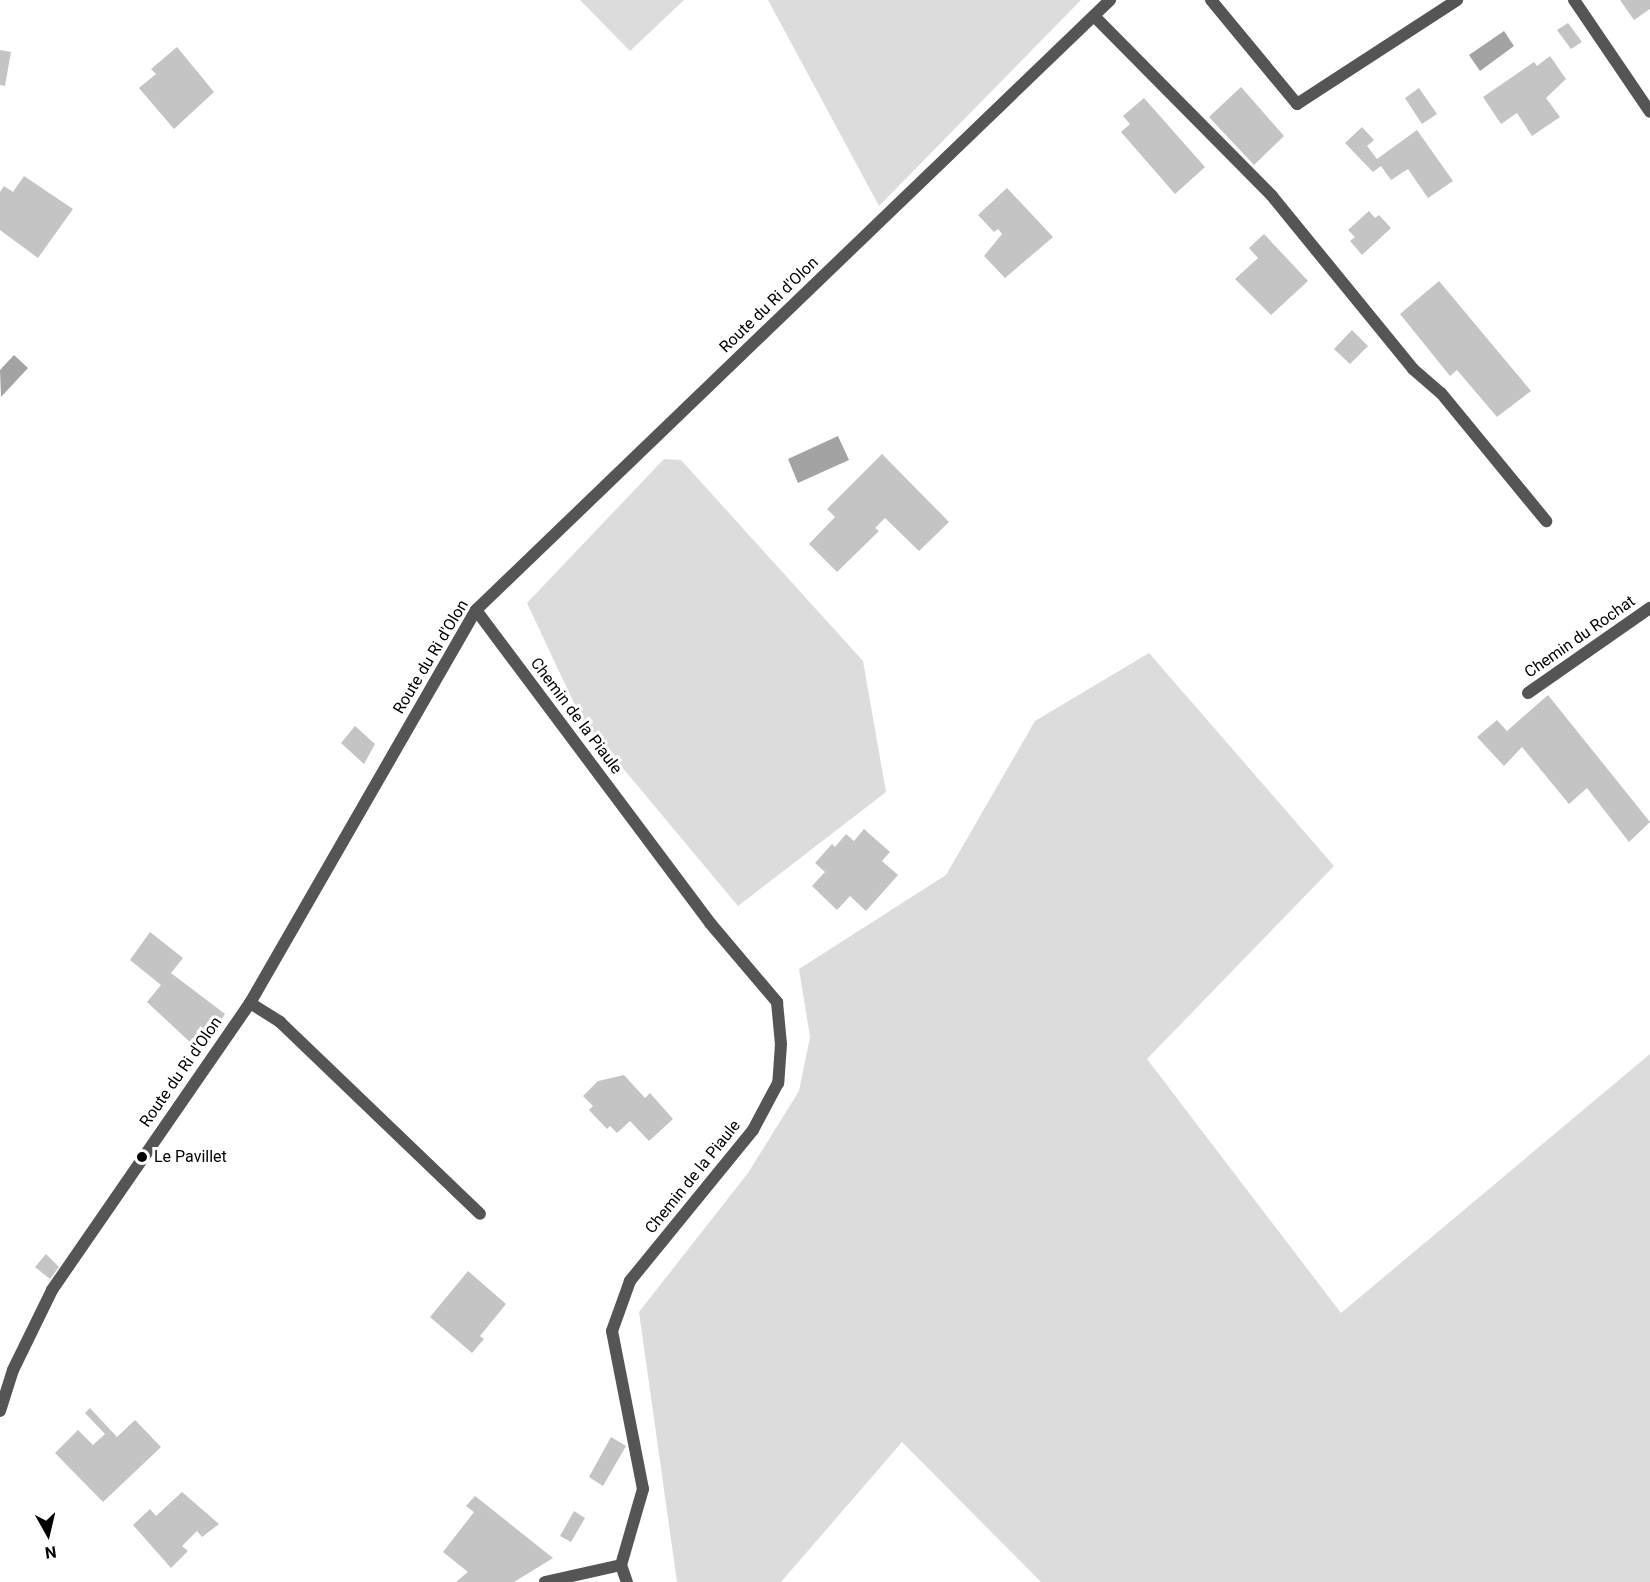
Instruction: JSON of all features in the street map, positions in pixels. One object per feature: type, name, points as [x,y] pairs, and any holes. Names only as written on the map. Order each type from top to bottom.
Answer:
[{"type":"street","name":"Route du Ri d'Olon","points":[[0,1411],[14,1370],[52,1290],[250,1003],[476,610],[1110,0]]},
{"type":"street","points":[[1211,0],[1297,104],[1457,0]]},
{"type":"street","points":[[1574,0],[1650,112]]},
{"type":"street","points":[[1094,16],[1272,196],[1413,369],[1441,393],[1546,521]]},
{"type":"street","name":"Chemin du Rochat","points":[[1528,693],[1650,608]]},
{"type":"street","name":"Chemin de la Piaule","points":[[476,610],[710,923],[777,1002],[781,1044],[778,1083],[753,1130],[630,1281],[612,1331],[643,1489],[621,1565]]},
{"type":"street","points":[[250,1003],[280,1022],[480,1214]]},
{"type":"street","points":[[545,1582],[621,1565],[627,1582]]},
{"type":"shaded area","points":[[580,0],[684,0],[630,51]]},
{"type":"shaded area","points":[[768,0],[1081,0],[879,206]]},
{"type":"shaded area","points":[[1504,31],[1514,46],[1480,71],[1469,55]]},
{"type":"shaded area","points":[[14,355],[28,368],[1,397],[0,370]]},
{"type":"shaded area","points":[[838,436],[849,460],[798,483],[788,459]]},
{"type":"shaded area","points":[[664,459],[681,460],[863,661],[886,792],[738,906],[581,718],[527,603]]},
{"type":"shaded area","points":[[1149,653],[1334,866],[1147,1059],[1341,1313],[1650,1054],[1650,1582],[1041,1582],[902,1442],[781,1582],[677,1582],[639,1312],[748,1173],[799,1091],[810,1037],[799,969],[946,875],[1035,721]]},
{"type":"building","points":[[1620,0],[1650,0],[1650,9],[1634,20]]},
{"type":"building","points":[[1568,23],[1582,42],[1571,49],[1557,30]]},
{"type":"building","points":[[177,47],[214,92],[174,129],[139,88],[156,74],[151,69]]},
{"type":"building","points":[[0,50],[11,52],[5,86],[0,85]]},
{"type":"building","points":[[1550,56],[1566,79],[1546,98],[1560,117],[1532,136],[1517,113],[1501,124],[1483,97],[1534,62],[1537,66]]},
{"type":"building","points":[[1241,87],[1284,136],[1254,165],[1209,117]]},
{"type":"building","points":[[1419,88],[1437,114],[1422,124],[1405,98]]},
{"type":"building","points":[[1144,98],[1205,167],[1175,194],[1121,132],[1130,124],[1123,116]]},
{"type":"building","points":[[1362,127],[1374,140],[1367,146],[1377,159],[1417,130],[1453,181],[1428,198],[1408,169],[1391,180],[1381,166],[1373,172],[1345,143]]},
{"type":"building","points":[[24,176],[73,209],[38,258],[0,230],[0,192],[4,186],[13,192]]},
{"type":"building","points":[[1007,188],[1053,237],[1005,278],[984,256],[1002,234],[998,229],[994,232],[978,215]]},
{"type":"building","points":[[1369,211],[1375,218],[1379,215],[1391,228],[1362,255],[1350,241],[1355,237],[1348,230]]},
{"type":"building","points":[[1264,234],[1308,281],[1271,315],[1235,279],[1258,258],[1249,248]]},
{"type":"building","points":[[1439,281],[1531,391],[1497,417],[1457,370],[1450,376],[1400,314]]},
{"type":"building","points":[[1352,330],[1368,346],[1350,364],[1334,349]]},
{"type":"building","points":[[882,454],[949,522],[919,551],[885,518],[875,528],[879,531],[837,572],[809,544],[835,517],[827,509]]},
{"type":"building","points":[[1548,695],[1650,822],[1629,842],[1587,788],[1569,804],[1522,747],[1504,766],[1477,737],[1497,720],[1507,731]]},
{"type":"building","points":[[355,726],[375,744],[364,764],[341,743]]},
{"type":"building","points":[[864,829],[890,852],[882,861],[898,875],[866,911],[850,896],[837,910],[812,886],[825,872],[815,863],[832,844],[835,847],[846,834],[854,841]]},
{"type":"building","points":[[150,932],[183,958],[171,973],[225,1014],[204,1047],[195,1039],[191,1043],[147,1002],[161,985],[130,960]]},
{"type":"building","points":[[624,1075],[645,1098],[650,1093],[673,1119],[649,1141],[630,1121],[617,1133],[610,1126],[607,1129],[589,1110],[593,1106],[583,1096],[598,1081]]},
{"type":"building","points":[[46,1254],[59,1267],[50,1279],[35,1267]]},
{"type":"building","points":[[468,1271],[506,1304],[480,1336],[484,1339],[472,1353],[430,1317]]},
{"type":"building","points":[[90,1408],[117,1437],[135,1420],[161,1447],[103,1502],[55,1453],[78,1430],[93,1445],[105,1434],[85,1413]]},
{"type":"building","points":[[611,1437],[626,1446],[603,1486],[589,1477]]},
{"type":"building","points":[[182,1492],[219,1524],[202,1537],[197,1531],[182,1546],[188,1551],[171,1568],[133,1525],[150,1509],[156,1516]]},
{"type":"building","points":[[475,1496],[553,1558],[514,1582],[456,1582],[468,1572],[443,1552],[474,1512],[466,1506]]},
{"type":"building","points":[[574,1511],[585,1518],[571,1542],[560,1536]]},
{"type":"place","name":"Le Pavillet","points":[[142,1157]]}]
